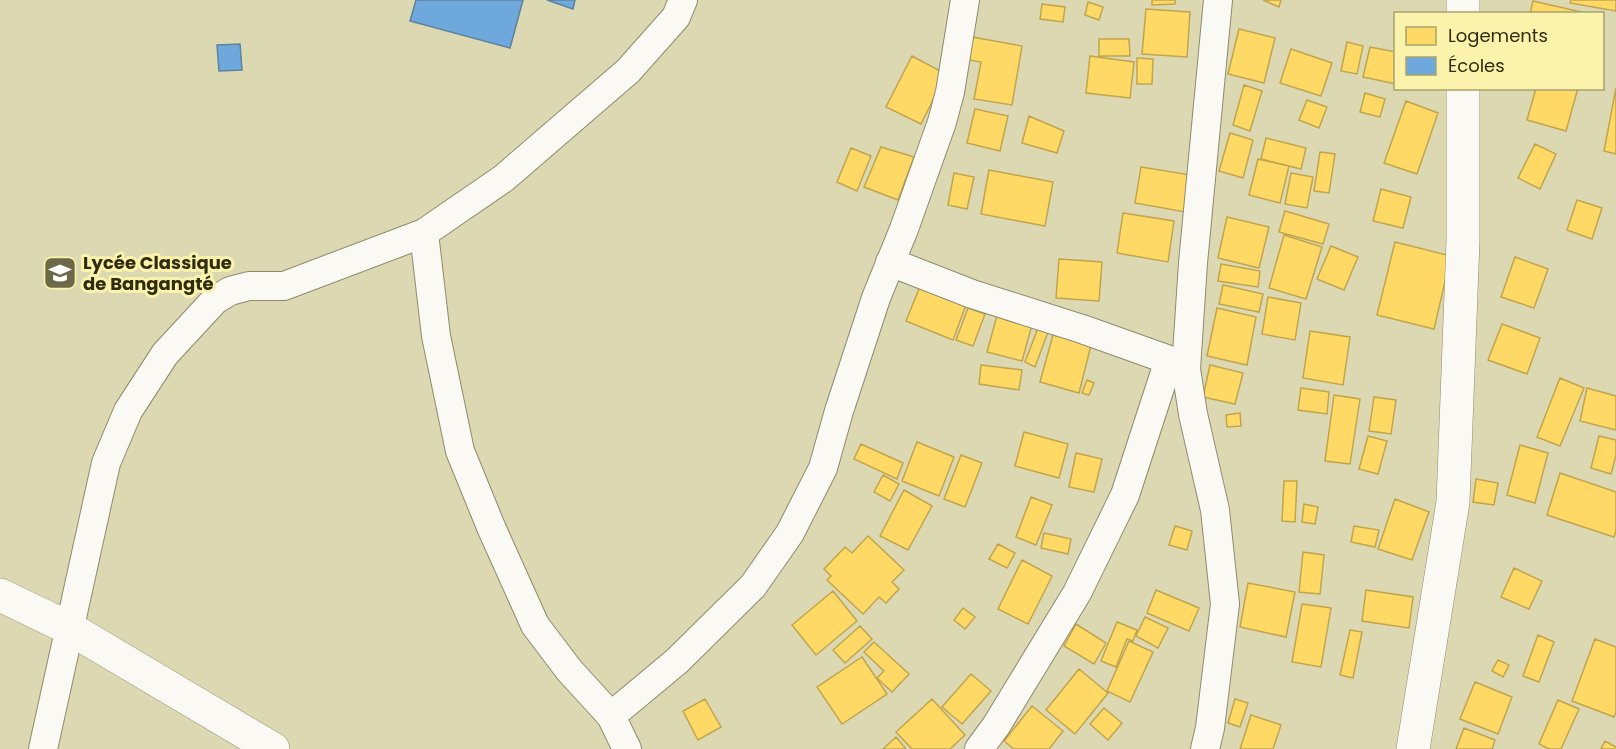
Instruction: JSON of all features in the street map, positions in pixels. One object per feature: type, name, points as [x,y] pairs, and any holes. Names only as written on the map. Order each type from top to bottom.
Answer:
[{"type":"street","points":[[43,749],[106,463],[128,411],[165,354],[215,300],[230,291],[249,286],[284,286],[424,233],[504,178],[628,71],[676,17],[683,0]]},
{"type":"street","points":[[611,716],[677,661],[753,586],[790,533],[823,468],[872,309],[904,230],[942,122],[950,92],[965,0]]},
{"type":"street","points":[[979,749],[996,726],[1077,593],[1125,495],[1177,364],[1193,263],[1218,0]]},
{"type":"street","points":[[1413,749],[1453,502],[1463,242],[1463,90]]},
{"type":"street","points":[[424,233],[436,336],[460,451],[535,625],[569,670],[611,716],[627,749]]},
{"type":"street","points":[[890,262],[972,294],[1082,329],[1177,364]]},
{"type":"street","points":[[1177,364],[1193,414],[1215,510],[1225,604],[1210,728],[1205,749]]},
{"type":"street","points":[[0,595],[69,628],[273,749]]},
{"type":"building: Logements","points":[[1152,0],[1175,0],[1175,4],[1152,5]]},
{"type":"building: Logements","points":[[1263,0],[1281,0],[1279,7]]},
{"type":"building: Logements","points":[[1571,0],[1616,0],[1616,11],[1570,3]]},
{"type":"building: Logements","points":[[1533,1],[1581,12],[1530,12]]},
{"type":"building: Logements","points":[[1088,2],[1103,7],[1099,20],[1085,15]]},
{"type":"building: Logements","points":[[1042,4],[1065,7],[1063,22],[1040,19]]},
{"type":"building: Logements","points":[[1146,9],[1190,12],[1187,57],[1142,54]]},
{"type":"building: Logements","points":[[1239,29],[1275,38],[1264,83],[1228,74]]},
{"type":"building: Logements","points":[[967,36],[1022,46],[1012,105],[974,99],[981,62],[963,59]]},
{"type":"building: Logements","points":[[1099,39],[1129,39],[1130,56],[1099,56]]},
{"type":"building: Logements","points":[[1347,42],[1363,46],[1357,74],[1341,71]]},
{"type":"building: Logements","points":[[1370,47],[1394,52],[1394,84],[1363,77]]},
{"type":"building: Logements","points":[[1291,49],[1332,63],[1321,96],[1280,83]]},
{"type":"building: Logements","points":[[912,56],[946,74],[921,124],[886,107]]},
{"type":"building: Logements","points":[[1090,56],[1134,62],[1130,98],[1086,93]]},
{"type":"building: Logements","points":[[1137,58],[1153,59],[1152,84],[1137,84]]},
{"type":"building: Logements","points":[[1244,85],[1262,91],[1250,131],[1233,125]]},
{"type":"building: Logements","points":[[1616,88],[1616,154],[1604,151]]},
{"type":"building: Logements","points":[[1535,90],[1577,90],[1566,131],[1527,120]]},
{"type":"building: Logements","points":[[1365,93],[1385,99],[1380,117],[1360,112]]},
{"type":"building: Logements","points":[[1307,100],[1327,107],[1319,128],[1299,120]]},
{"type":"building: Logements","points":[[1406,101],[1438,113],[1417,174],[1384,163]]},
{"type":"building: Logements","points":[[975,109],[1008,116],[1000,151],[967,143]]},
{"type":"building: Logements","points":[[1029,116],[1064,131],[1057,153],[1022,143]]},
{"type":"building: Logements","points":[[1230,133],[1253,140],[1243,178],[1219,171]]},
{"type":"building: Logements","points":[[1266,138],[1306,148],[1301,169],[1261,159]]},
{"type":"building: Logements","points":[[1535,144],[1556,154],[1540,189],[1518,178]]},
{"type":"building: Logements","points":[[881,147],[914,157],[898,200],[864,187]]},
{"type":"building: Logements","points":[[851,148],[871,156],[857,191],[837,182]]},
{"type":"building: Logements","points":[[1320,152],[1335,154],[1329,193],[1314,191]]},
{"type":"building: Logements","points":[[1258,159],[1289,166],[1280,203],[1249,195]]},
{"type":"building: Logements","points":[[1141,167],[1191,175],[1185,212],[1135,203]]},
{"type":"building: Logements","points":[[989,170],[1053,182],[1045,226],[981,214]]},
{"type":"building: Logements","points":[[954,173],[974,177],[967,209],[948,205]]},
{"type":"building: Logements","points":[[1291,173],[1313,177],[1307,208],[1285,204]]},
{"type":"building: Logements","points":[[1381,189],[1411,197],[1403,228],[1373,221]]},
{"type":"building: Logements","points":[[1577,200],[1602,208],[1592,239],[1567,230]]},
{"type":"building: Logements","points":[[1285,211],[1329,224],[1323,244],[1279,232]]},
{"type":"building: Logements","points":[[1123,213],[1174,221],[1168,262],[1117,253]]},
{"type":"building: Logements","points":[[1227,217],[1269,227],[1259,268],[1218,258]]},
{"type":"building: Logements","points":[[1284,235],[1322,247],[1306,299],[1269,288]]},
{"type":"building: Logements","points":[[1395,242],[1451,256],[1434,329],[1377,315]]},
{"type":"building: Logements","points":[[1331,246],[1358,257],[1344,290],[1317,279]]},
{"type":"building: Logements","points":[[1515,257],[1548,269],[1534,308],[1501,297]]},
{"type":"building: Logements","points":[[1059,259],[1102,262],[1099,301],[1056,298]]},
{"type":"building: Logements","points":[[1221,264],[1260,271],[1258,287],[1218,281]]},
{"type":"building: Logements","points":[[923,279],[969,297],[953,340],[906,321]]},
{"type":"building: Logements","points":[[1223,285],[1263,294],[1259,312],[1219,304]]},
{"type":"building: Logements","points":[[1268,297],[1301,303],[1295,340],[1262,334]]},
{"type":"building: Logements","points":[[968,308],[985,314],[973,346],[956,340]]},
{"type":"building: Logements","points":[[1217,308],[1256,317],[1247,365],[1207,356]]},
{"type":"building: Logements","points":[[998,312],[1033,321],[1022,361],[987,352]]},
{"type":"building: Logements","points":[[1502,324],[1540,338],[1527,374],[1488,360]]},
{"type":"building: Logements","points":[[1038,328],[1048,332],[1035,367],[1025,362]]},
{"type":"building: Logements","points":[[1310,331],[1350,337],[1343,385],[1303,378]]},
{"type":"building: Logements","points":[[1053,335],[1091,345],[1079,393],[1040,382]]},
{"type":"building: Logements","points":[[981,365],[1022,370],[1019,390],[979,384]]},
{"type":"building: Logements","points":[[1210,365],[1243,373],[1235,404],[1203,397]]},
{"type":"building: Logements","points":[[1560,378],[1584,388],[1560,446],[1537,437]]},
{"type":"building: Logements","points":[[1087,380],[1094,383],[1089,395],[1082,393]]},
{"type":"building: Logements","points":[[1301,388],[1329,392],[1327,414],[1298,410]]},
{"type":"building: Logements","points":[[1587,388],[1616,396],[1616,430],[1580,421]]},
{"type":"building: Logements","points":[[1334,395],[1360,399],[1350,464],[1325,461]]},
{"type":"building: Logements","points":[[1374,397],[1396,400],[1391,434],[1369,431]]},
{"type":"building: Logements","points":[[1240,413],[1241,426],[1227,427],[1226,415]]},
{"type":"building: Logements","points":[[1024,432],[1068,444],[1059,478],[1015,466]]},
{"type":"building: Logements","points":[[1368,436],[1387,441],[1378,474],[1359,469]]},
{"type":"building: Logements","points":[[1599,436],[1616,440],[1616,455],[1611,474],[1591,468]]},
{"type":"building: Logements","points":[[917,442],[954,457],[939,496],[902,481]]},
{"type":"building: Logements","points":[[861,444],[903,463],[897,479],[854,459]]},
{"type":"building: Logements","points":[[1520,445],[1548,453],[1535,503],[1507,495]]},
{"type":"building: Logements","points":[[1076,453],[1102,459],[1094,492],[1069,487]]},
{"type":"building: Logements","points":[[961,455],[982,463],[965,507],[944,499]]},
{"type":"building: Logements","points":[[1560,473],[1616,492],[1614,537],[1547,515]]},
{"type":"building: Logements","points":[[883,475],[899,484],[890,501],[874,492]]},
{"type":"building: Logements","points":[[1476,479],[1498,483],[1494,505],[1473,502]]},
{"type":"building: Logements","points":[[1284,481],[1297,481],[1295,522],[1282,521]]},
{"type":"building: Logements","points":[[904,490],[932,506],[908,550],[880,536]]},
{"type":"building: Logements","points":[[1031,497],[1052,505],[1036,545],[1016,537]]},
{"type":"building: Logements","points":[[1395,499],[1429,512],[1412,560],[1378,549]]},
{"type":"building: Logements","points":[[1304,504],[1318,507],[1315,524],[1302,522]]},
{"type":"building: Logements","points":[[1175,526],[1192,531],[1187,550],[1169,545]]},
{"type":"building: Logements","points":[[1354,526],[1379,530],[1375,547],[1351,542]]},
{"type":"building: Logements","points":[[1044,533],[1071,539],[1068,554],[1041,548]]},
{"type":"building: Logements","points":[[868,536],[904,570],[892,582],[899,589],[886,603],[879,597],[863,614],[827,580],[831,576],[824,569],[845,547],[852,553]]},
{"type":"building: Logements","points":[[998,544],[1015,553],[1007,568],[989,559]]},
{"type":"building: Logements","points":[[1303,552],[1324,555],[1320,594],[1299,592]]},
{"type":"building: Logements","points":[[1022,560],[1052,576],[1028,624],[998,609]]},
{"type":"building: Logements","points":[[1514,568],[1542,581],[1529,609],[1501,597]]},
{"type":"building: Logements","points":[[1248,583],[1295,592],[1286,637],[1240,627]]},
{"type":"building: Logements","points":[[1156,590],[1199,608],[1189,631],[1147,613]]},
{"type":"building: Logements","points":[[1366,590],[1413,597],[1409,628],[1362,621]]},
{"type":"building: Logements","points":[[833,591],[857,621],[816,655],[792,625]]},
{"type":"building: Logements","points":[[1302,604],[1331,608],[1321,667],[1292,662]]},
{"type":"building: Logements","points":[[963,608],[975,617],[965,629],[954,620]]},
{"type":"building: Logements","points":[[1145,617],[1168,628],[1158,648],[1136,636]]},
{"type":"building: Logements","points":[[1117,622],[1137,630],[1133,641],[1127,639],[1116,667],[1101,661]]},
{"type":"building: Logements","points":[[1076,624],[1106,643],[1094,664],[1064,646]]},
{"type":"building: Logements","points":[[860,626],[872,639],[845,663],[833,650]]},
{"type":"building: Logements","points":[[1350,630],[1362,632],[1353,678],[1340,675]]},
{"type":"building: Logements","points":[[1538,635],[1554,642],[1539,682],[1523,676]]},
{"type":"building: Logements","points":[[1595,639],[1616,647],[1616,712],[1614,717],[1572,701]]},
{"type":"building: Logements","points":[[1129,641],[1153,652],[1130,702],[1107,691]]},
{"type":"building: Logements","points":[[874,642],[909,674],[892,692],[877,678],[884,671],[864,652]]},
{"type":"building: Logements","points":[[862,657],[887,694],[842,724],[817,687]]},
{"type":"building: Logements","points":[[1498,660],[1509,665],[1503,677],[1492,671]]},
{"type":"building: Logements","points":[[1079,669],[1108,693],[1075,734],[1046,710]]},
{"type":"building: Logements","points":[[971,674],[991,691],[962,724],[942,707]]},
{"type":"building: Logements","points":[[1475,682],[1512,697],[1498,734],[1460,719]]},
{"type":"building: Logements","points":[[705,699],[721,727],[698,740],[683,711]]},
{"type":"building: Logements","points":[[932,699],[965,735],[950,749],[912,749],[896,732]]},
{"type":"building: Logements","points":[[1235,699],[1248,703],[1240,727],[1228,723]]},
{"type":"building: Logements","points":[[1558,700],[1579,709],[1561,749],[1549,749],[1539,744]]},
{"type":"building: Logements","points":[[1032,706],[1063,731],[1049,749],[1014,749],[1004,741]]},
{"type":"building: Logements","points":[[1104,708],[1122,723],[1108,740],[1090,724]]},
{"type":"building: Logements","points":[[1251,715],[1281,725],[1273,749],[1240,749]]},
{"type":"building: Logements","points":[[1464,728],[1495,740],[1492,749],[1456,749]]},
{"type":"building: Logements","points":[[896,737],[906,749],[883,749]]},
{"type":"building: Logements","points":[[1605,741],[1616,747],[1616,749],[1601,749]]},
{"type":"building: Écoles","points":[[416,0],[523,0],[510,48],[410,21]]},
{"type":"building: Écoles","points":[[547,0],[575,0],[573,9]]},
{"type":"building: Écoles","points":[[240,44],[242,70],[219,71],[217,45]]},
{"type":"place","name":"Lycée Classique de Bangangté","points":[[60,273]]}]
